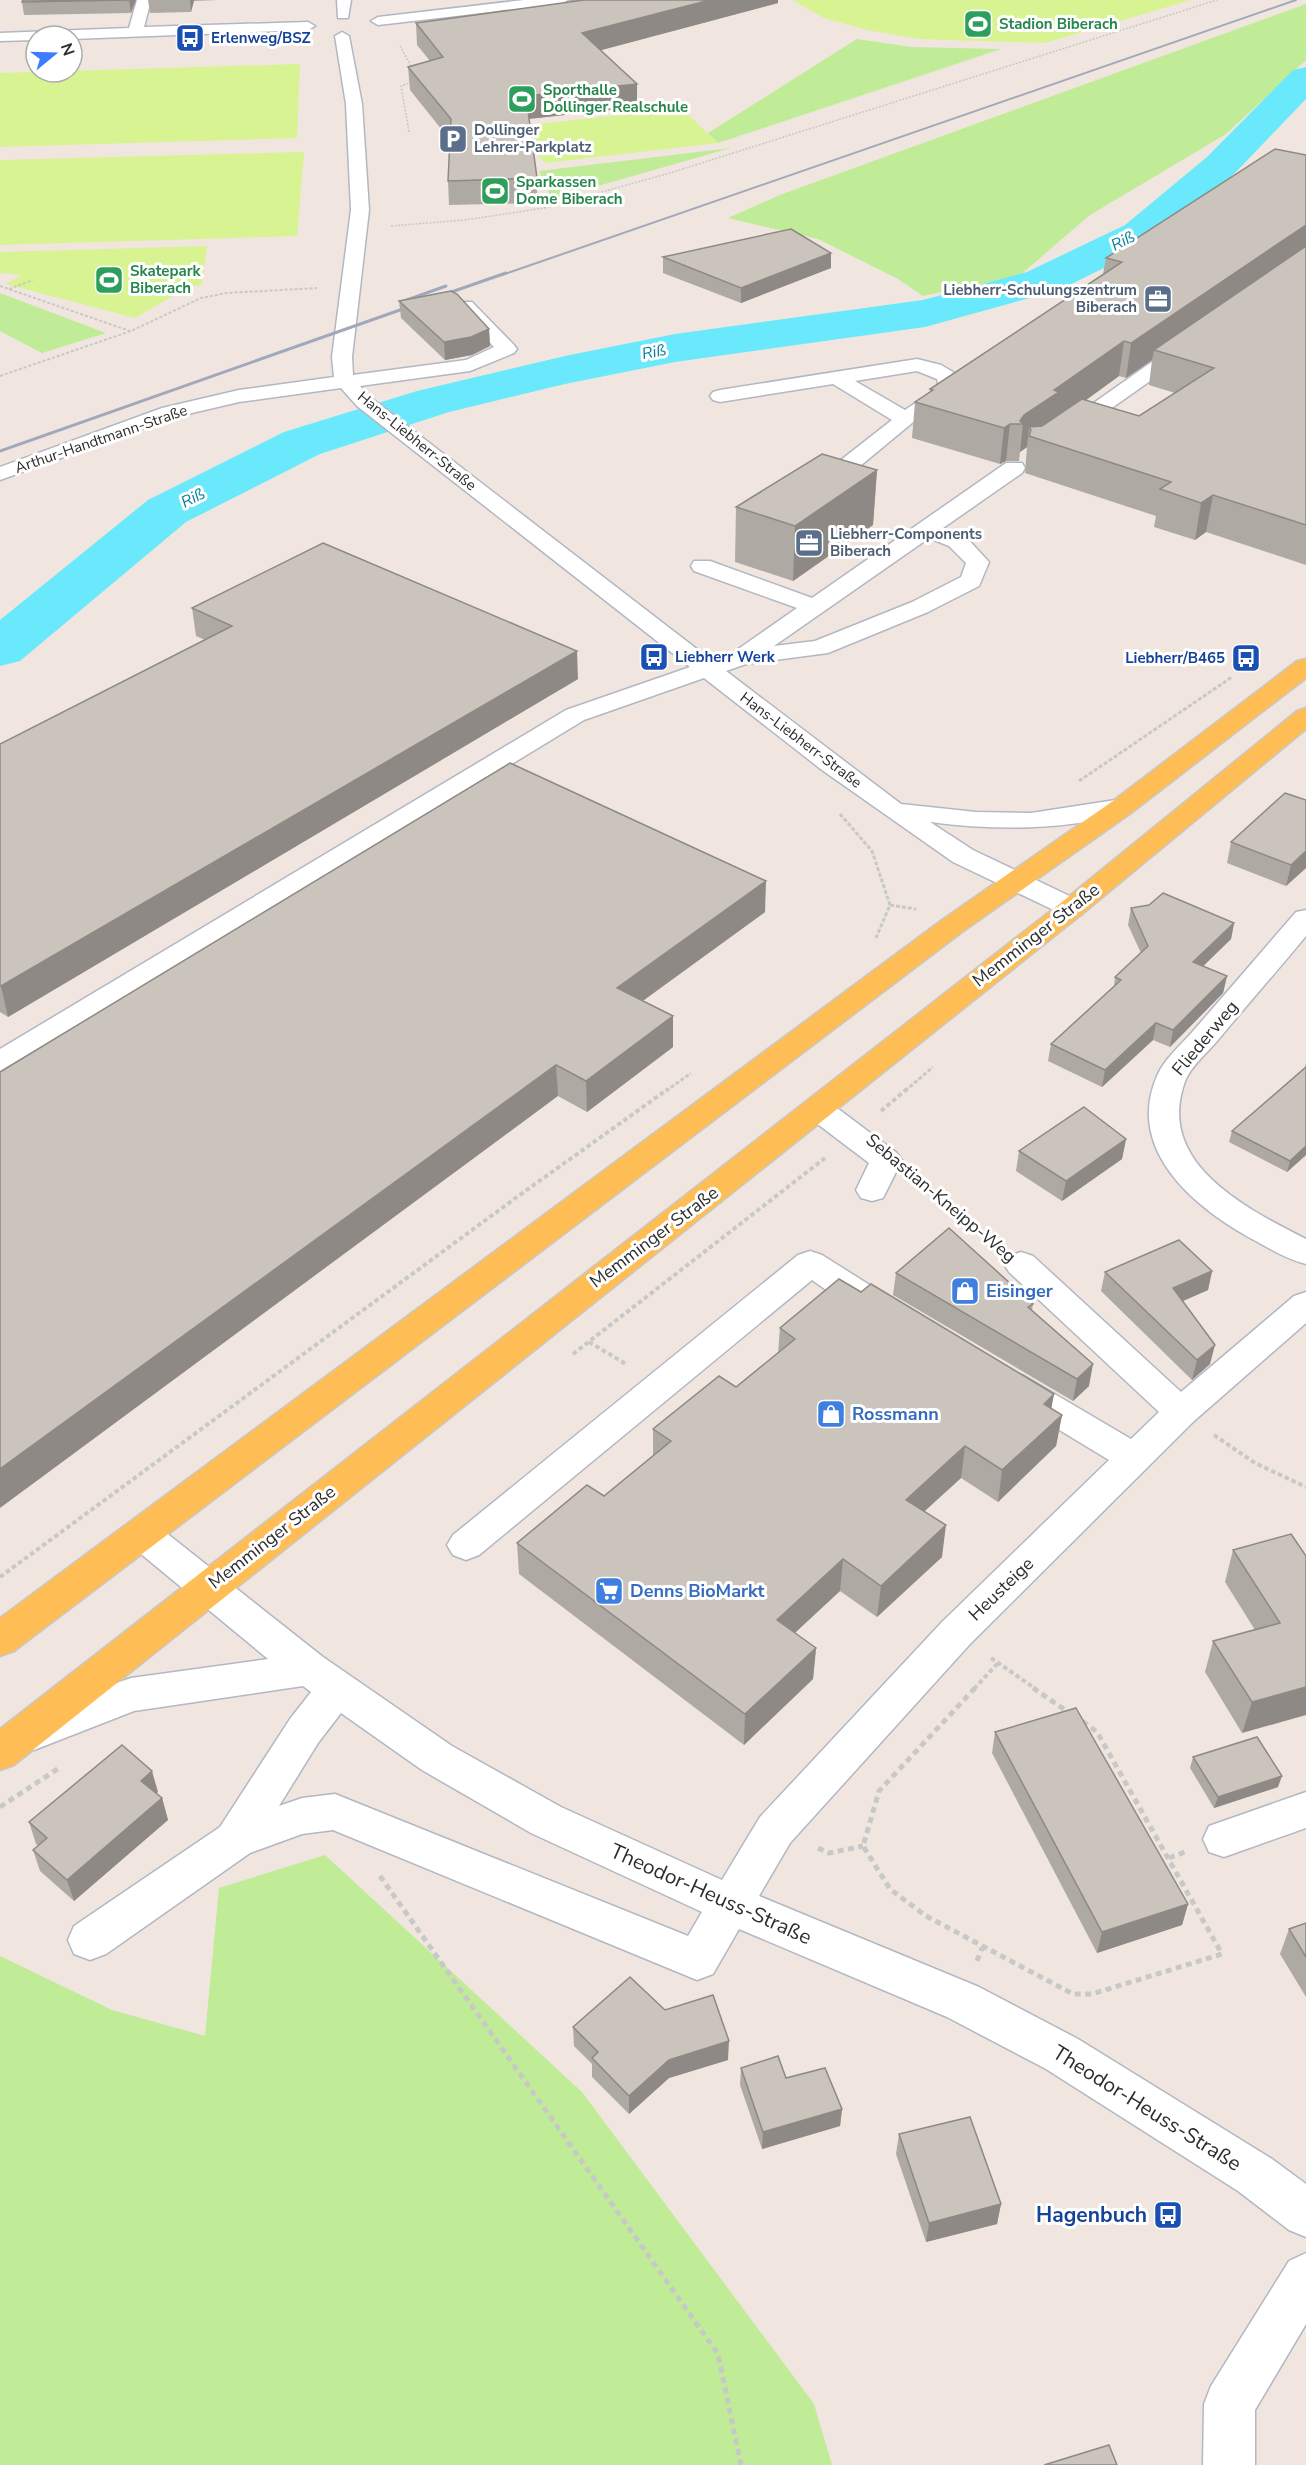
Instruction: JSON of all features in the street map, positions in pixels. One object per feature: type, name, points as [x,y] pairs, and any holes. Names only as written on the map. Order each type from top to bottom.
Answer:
[{"type":"main road","points":[[0,1640],[952,926],[1122,807],[1306,666]]},
{"type":"main road","name":"Memminger Straße","points":[[9,1746],[209,1586],[1072,908],[1306,716]]},
{"type":"street","points":[[135,32],[144,0]]},
{"type":"street","points":[[84,34],[308,26],[335,12],[367,18],[561,0]]},
{"type":"street","points":[[308,26],[317,34],[355,35],[379,27],[367,18]]},
{"type":"street","points":[[243,28],[243,48]]},
{"type":"street","name":"Hans-Liebherr-Straße","points":[[355,35],[354,104],[360,210],[353,285],[342,357],[344,380],[364,402],[893,810],[963,856],[1072,908]]},
{"type":"street","points":[[0,37],[24,36]]},
{"type":"street","name":"Arthur-Handtmann-Straße","points":[[0,474],[169,412],[238,396],[344,380],[470,365],[507,349],[465,306]]},
{"type":"street","points":[[1049,443],[1205,334]]},
{"type":"street","points":[[720,396],[917,365],[934,369],[946,376],[949,389],[905,419],[822,486]]},
{"type":"street","points":[[835,377],[905,419]]},
{"type":"street","points":[[743,657],[1014,468]]},
{"type":"street","points":[[0,1062],[575,715],[743,657],[820,648],[920,607],[971,581],[978,562],[957,541],[926,529]]},
{"type":"street","points":[[702,566],[813,606]]},
{"type":"street","points":[[893,810],[976,820],[1031,821],[1122,807]]},
{"type":"street","name":"Fliederweg","points":[[1306,918],[1172,1075],[1163,1096],[1162,1120],[1170,1151],[1205,1194],[1306,1253]]},
{"type":"street","points":[[818,1109],[886,1160],[872,1190]]},
{"type":"street","points":[[466,1545],[810,1263],[899,1318]]},
{"type":"street","name":"Sebastian-Kneipp-Weg","points":[[1021,1264],[1181,1412]]},
{"type":"street","name":"Heusteige","points":[[235,1840],[302,1816],[335,1812],[697,1960],[775,1830],[956,1633],[1181,1412],[1306,1304]]},
{"type":"street","points":[[981,1366],[1135,1458]]},
{"type":"street","name":"Theodor-Heuss-Straße","points":[[142,1534],[323,1678],[437,1758],[546,1820],[729,1904],[963,2002],[1062,2054],[1254,2175],[1306,2213]]},
{"type":"street","points":[[9,1746],[131,1695],[323,1678],[304,1731],[235,1840],[90,1940]]},
{"type":"street","points":[[1224,1839],[1306,1810]]},
{"type":"street","points":[[1229,2465],[1229,2404],[1306,2278]]},
{"type":"path","points":[[384,226],[465,220],[544,208],[670,173],[1217,0]]},
{"type":"path","points":[[406,61],[417,74]]},
{"type":"path","points":[[409,132],[401,86],[421,79]]},
{"type":"path","points":[[8,289],[33,280]]},
{"type":"path","points":[[0,286],[131,331]]},
{"type":"path","points":[[0,376],[131,331],[201,298],[278,289]]},
{"type":"path","points":[[1076,783],[1240,672]]},
{"type":"path","points":[[875,940],[890,905]]},
{"type":"path","points":[[0,1577],[151,1470],[562,1162],[698,1068]]},
{"type":"path","name":"Sebastian-Kneipp-Weg","points":[[909,1170],[1021,1264]]},
{"type":"path","points":[[1181,1412],[1256,1463],[1306,1487]]},
{"type":"path","points":[[956,1633],[1097,1732],[1222,1954],[1092,1994],[1073,1994],[926,1916],[890,1889],[863,1846],[879,1791],[998,1663]]},
{"type":"path","points":[[376,1870],[718,2354],[741,2465]]},
{"type":"green space","name":"Stadion Biberach","points":[[792,0],[1191,0],[1045,43],[919,39],[867,30],[824,18]]},
{"type":"green space","points":[[1306,4],[1306,60],[1226,134],[1090,215],[1019,276],[923,296],[898,279],[818,239],[728,218],[780,195]]},
{"type":"green space","points":[[857,39],[911,47],[1001,49],[718,143],[708,133]]},
{"type":"green space","points":[[300,64],[297,138],[0,147],[0,73],[24,72],[24,84],[84,84],[84,70]]},
{"type":"green space","points":[[681,108],[718,143],[545,163],[512,127]]},
{"type":"green space","points":[[731,148],[552,199],[539,171]]},
{"type":"green space","points":[[304,152],[297,236],[0,245],[0,160]]},
{"type":"green space","name":"Skatepark Biberach","points":[[207,246],[202,285],[190,286],[135,318],[6,284],[22,275],[0,273],[0,252]]},
{"type":"green space","points":[[0,293],[106,333],[42,353],[0,331]]},
{"type":"green space","points":[[325,1855],[582,2092],[814,2404],[832,2465],[0,2465],[0,1956],[112,2010],[205,2036],[219,1888]]},
{"type":"building","points":[[23,0],[129,0],[22,2]]},
{"type":"building","points":[[584,0],[710,0],[582,33],[637,84],[526,96],[537,178],[448,181],[451,119],[408,67],[443,57],[416,23]]},
{"type":"building","points":[[1275,149],[1306,155],[1306,225],[1131,343],[1124,341],[1054,390],[1059,392],[1024,415],[1020,421],[1023,424],[1010,424],[1004,428],[915,402],[933,390],[930,389],[1122,262],[1106,258]]},
{"type":"building","points":[[791,229],[831,253],[741,288],[663,257]]},
{"type":"building","points":[[1306,246],[1306,525],[1213,495],[1201,503],[1160,489],[1171,482],[1029,436],[1031,430],[1029,427],[1042,426],[1082,399],[1139,416],[1214,368],[1154,350]]},
{"type":"building","points":[[451,291],[457,294],[489,329],[471,337],[444,342],[399,301]]},
{"type":"building","points":[[822,454],[877,470],[795,526],[736,507]]},
{"type":"building","points":[[323,543],[577,651],[0,986],[0,744],[232,626],[192,608]]},
{"type":"building","points":[[510,763],[766,881],[617,988],[673,1016],[586,1081],[556,1065],[0,1469],[0,1072]]},
{"type":"building","points":[[1285,793],[1306,800],[1306,851],[1291,865],[1231,842]]},
{"type":"building","points":[[1163,893],[1234,923],[1193,962],[1227,976],[1173,1030],[1156,1023],[1105,1070],[1051,1044],[1121,980],[1115,977],[1148,946],[1131,908],[1149,905]]},
{"type":"building","points":[[1306,1067],[1306,1146],[1290,1161],[1232,1131]]},
{"type":"building","points":[[1084,1107],[1126,1139],[1066,1181],[1019,1151]]},
{"type":"building","points":[[949,1228],[1033,1304],[1028,1307],[1093,1364],[1077,1379],[896,1273]]},
{"type":"building","points":[[1179,1240],[1212,1271],[1173,1288],[1215,1345],[1197,1360],[1105,1272]]},
{"type":"building","points":[[839,1279],[861,1292],[871,1284],[1054,1394],[1044,1404],[1062,1415],[1002,1470],[965,1446],[906,1500],[946,1525],[881,1586],[843,1559],[777,1620],[816,1648],[745,1714],[517,1543],[587,1485],[604,1496],[671,1441],[653,1429],[719,1376],[736,1387],[795,1339],[780,1328]]},
{"type":"building","points":[[1291,1534],[1306,1556],[1306,1687],[1252,1702],[1213,1641],[1280,1623],[1233,1550]]},
{"type":"building","points":[[1076,1708],[1188,1904],[1102,1932],[995,1732]]},
{"type":"building","points":[[1257,1737],[1282,1776],[1218,1797],[1193,1757]]},
{"type":"building","points":[[122,1745],[152,1771],[141,1781],[162,1798],[67,1880],[33,1850],[47,1838],[29,1822]]},
{"type":"building","points":[[1306,1923],[1306,1957],[1289,1929]]},
{"type":"building","points":[[630,1977],[665,2010],[713,1995],[729,2041],[669,2060],[629,2096],[592,2058],[598,2052],[573,2027]]},
{"type":"building","points":[[778,2056],[786,2078],[825,2068],[842,2109],[763,2132],[741,2068]]},
{"type":"building","points":[[970,2117],[1001,2204],[929,2223],[899,2134]]},
{"type":"building","points":[[1109,2445],[1117,2465],[1044,2465]]},
{"type":"waterway","name":"Riß","points":[[0,649],[167,511],[302,443],[434,401],[565,370],[675,348],[925,313],[1043,281],[1140,234],[1221,165],[1306,78]]},
{"type":"railway","points":[[502,275],[1296,0]]},
{"type":"railway","points":[[437,297],[506,273]]},
{"type":"railway","points":[[404,301],[446,286]]},
{"type":"railway","points":[[0,451],[417,304]]},
{"type":"place","name":"Stadion Biberach","points":[[978,24]]},
{"type":"place","name":"Erlenweg/BSZ","points":[[190,38]]},
{"type":"place","name":"Sporthalle Dollinger Realschule","points":[[522,99]]},
{"type":"place","name":"Dollinger Lehrer-Parkplatz","points":[[453,139]]},
{"type":"place","name":"Sparkassen Dome Biberach","points":[[495,191]]},
{"type":"place","name":"Skatepark Biberach","points":[[109,280]]},
{"type":"place","name":"Liebherr-Schulungszentrum Biberach","points":[[1158,299]]},
{"type":"place","name":"Liebherr-Components Biberach","points":[[809,543]]},
{"type":"place","name":"Liebherr Werk","points":[[654,657]]},
{"type":"place","name":"Liebherr/B465","points":[[1246,658]]},
{"type":"place","name":"Eisinger","points":[[965,1291]]},
{"type":"place","name":"Rossmann","points":[[831,1414]]},
{"type":"place","name":"Denns BioMarkt","points":[[609,1591]]},
{"type":"place","name":"Hagenbuch","points":[[1168,2215]]}]
